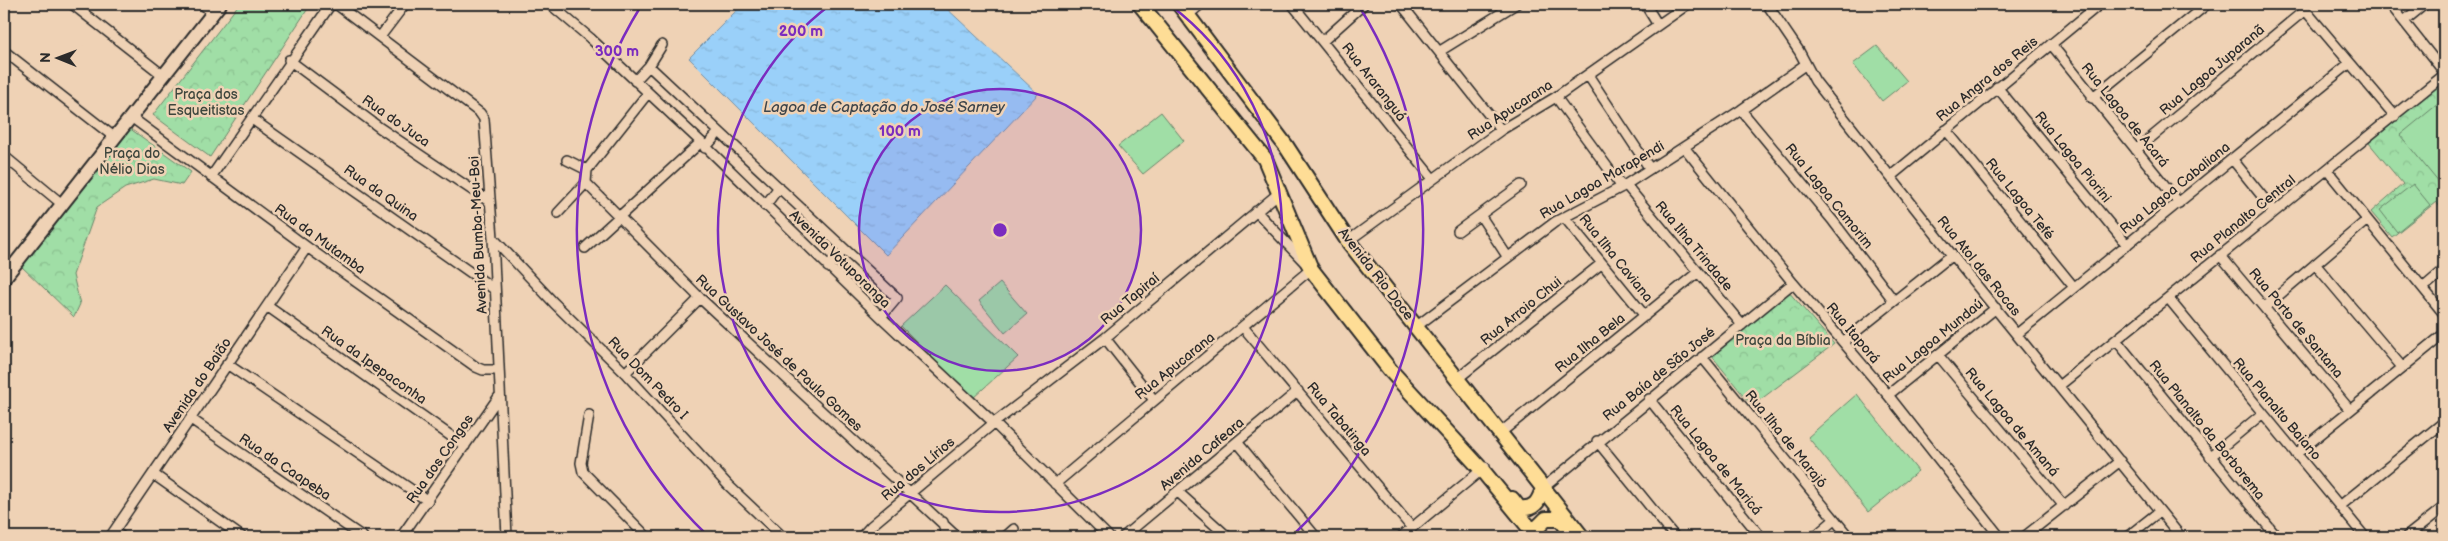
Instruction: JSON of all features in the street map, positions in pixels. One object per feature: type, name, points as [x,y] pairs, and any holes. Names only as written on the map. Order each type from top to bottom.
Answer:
[{"type":"main road","points":[[1140,4],[1265,159],[1311,269],[1390,370],[1462,448],[1484,468],[1519,508],[1527,509],[1535,505],[1543,488]]},
{"type":"main road","name":"Avenida Rio Doce","points":[[1183,9],[1286,146],[1348,241],[1582,537]]},
{"type":"main road","points":[[1484,468],[1537,537]]},
{"type":"main road","points":[[1537,537],[1538,527],[1542,522],[1553,518],[1560,519],[1574,537]]},
{"type":"street","points":[[72,4],[164,76]]},
{"type":"street","points":[[4,278],[8,263],[62,204],[217,8],[202,4]]},
{"type":"street","points":[[211,176],[252,119],[289,60],[331,4]]},
{"type":"street","name":"Avenida Bumba-Meu-Boi","points":[[336,4],[484,118],[493,238],[507,537]]},
{"type":"street","points":[[380,37],[405,4]]},
{"type":"street","name":"Avenida Votuporanga","points":[[550,4],[703,145],[828,267],[994,423],[1109,537]]},
{"type":"street","points":[[1183,9],[1201,4]]},
{"type":"street","name":"Rua Araranguá","points":[[1292,4],[1324,40],[1433,178]]},
{"type":"street","points":[[1324,40],[1364,4]]},
{"type":"street","points":[[1401,4],[1502,130]]},
{"type":"street","points":[[1646,4],[1658,24]]},
{"type":"street","name":"Rua Apucarana","points":[[1348,241],[1433,178],[1502,130],[1556,97],[1688,4]]},
{"type":"street","name":"Rua Atol das Rocas","points":[[1767,4],[1815,81],[1952,255],[2060,385],[2181,537]]},
{"type":"street","name":"Rua Angra dos Reis","points":[[1891,176],[2100,4]]},
{"type":"street","points":[[2092,98],[2206,4]]},
{"type":"street","points":[[2390,4],[2444,74]]},
{"type":"street","points":[[2404,21],[2425,4]]},
{"type":"street","points":[[1440,51],[1511,5]]},
{"type":"street","points":[[2303,7],[2394,116]]},
{"type":"street","name":"Rua Lagoa Juparanã","points":[[2136,150],[2303,7]]},
{"type":"street","name":"Rua Lagoa de Acará","points":[[2051,44],[2092,98],[2179,203]]},
{"type":"street","points":[[635,81],[649,66],[662,45]]},
{"type":"street","points":[[4,51],[114,137]]},
{"type":"street","name":"Rua do Juca","points":[[289,60],[380,128],[490,202]]},
{"type":"street","name":"Rua Lagoa Cabaliana","points":[[2017,334],[2073,286],[2179,203],[2350,63]]},
{"type":"street","name":"Rua Lagoa Marapendi","points":[[1417,326],[1507,256],[1555,222],[1624,186],[1741,110],[1806,64]]},
{"type":"street","name":"Avenida Votuporanga","points":[[649,66],[897,298],[881,317]]},
{"type":"street","name":"Rua Planalto Central","points":[[2060,385],[2444,74]]},
{"type":"street","points":[[1588,75],[1650,169]]},
{"type":"street","name":"Rua Lagoa Piorini","points":[[1997,87],[2126,245]]},
{"type":"street","points":[[558,213],[586,183],[587,170],[648,93]]},
{"type":"street","name":"Rua Ilha Trindade","points":[[1556,97],[1624,186],[1742,325]]},
{"type":"street","name":"Rua Lagoa Camorim","points":[[1741,110],[1834,221],[1894,301]]},
{"type":"street","name":"Rua da Mutamba","points":[[131,117],[307,247],[476,367],[482,370],[499,370]]},
{"type":"street","name":"Rua da Quina","points":[[252,119],[494,289]]},
{"type":"street","name":"Rua Lagoa Tefé","points":[[1946,130],[2073,286]]},
{"type":"street","points":[[585,248],[618,216],[719,132]]},
{"type":"street","name":"Rua Itaporá","points":[[1684,147],[1793,283],[1888,395],[2000,537]]},
{"type":"street","points":[[4,156],[62,204]]},
{"type":"street","points":[[567,160],[587,170]]},
{"type":"street","points":[[2232,160],[2274,211]]},
{"type":"street","points":[[2327,170],[2444,314]]},
{"type":"street","name":"Rua Gustavo José de Paula Gomes","points":[[586,183],[700,298],[957,537]]},
{"type":"street","points":[[1458,231],[1521,185]]},
{"type":"street","points":[[765,206],[779,187]]},
{"type":"street","name":"Rua Tapiraí","points":[[994,423],[1105,338],[1280,192]]},
{"type":"street","points":[[1256,211],[1311,269]]},
{"type":"street","points":[[1480,215],[1507,256]]},
{"type":"street","name":"Rua Ilha Caviana","points":[[1565,218],[1646,316]]},
{"type":"street","points":[[2265,307],[2367,220]]},
{"type":"street","name":"Rua Dom Pedro I","points":[[493,238],[554,303],[626,373],[728,485],[783,537]]},
{"type":"street","name":"Avenida do Baião","points":[[111,534],[307,247]]},
{"type":"street","points":[[828,267],[844,250]]},
{"type":"street","points":[[1843,342],[1952,255]]},
{"type":"street","name":"Rua Porto de Santana","points":[[2220,255],[2350,410]]},
{"type":"street","name":"Rua Arroio Chui","points":[[1457,379],[1602,264]]},
{"type":"street","points":[[2315,264],[2402,367]]},
{"type":"street","name":"Rua Apucarana","points":[[1055,484],[1154,400],[1244,328],[1311,269]]},
{"type":"street","points":[[2423,288],[2444,270]]},
{"type":"street","name":"Rua Ilha Bela","points":[[1499,434],[1697,273]]},
{"type":"street","name":"Rua Baía de São José","points":[[1543,488],[1649,399],[1793,283]]},
{"type":"street","points":[[626,373],[700,298]]},
{"type":"street","name":"Rua Planalto Baiano","points":[[2168,298],[2365,537]]},
{"type":"street","name":"Rua da Ipepaconha","points":[[267,306],[465,446]]},
{"type":"street","name":"Rua Lagoa Mundaú","points":[[1888,395],[1996,308]]},
{"type":"street","name":"Rua Tabatinga","points":[[1244,328],[1412,528]]},
{"type":"street","points":[[2296,454],[2444,334]]},
{"type":"street","points":[[1105,338],[1154,400]]},
{"type":"street","name":"Rua Planalto da Borborema","points":[[2116,340],[2276,537]]},
{"type":"street","name":"Rua Lagoa de Amaná","points":[[1938,355],[2064,506]]},
{"type":"street","name":"Rua Ilha de Marajó","points":[[1702,357],[1849,537]]},
{"type":"street","points":[[228,364],[428,501]]},
{"type":"street","name":"Avenida Cafeara","points":[[1123,537],[1298,391]]},
{"type":"street","name":"Rua dos Congos","points":[[402,537],[500,395]]},
{"type":"street","name":"Rua Lagoa de Maricá","points":[[1649,399],[1761,537]]},
{"type":"street","points":[[2210,457],[2263,413]]},
{"type":"street","points":[[589,415],[580,463],[587,477],[647,537]]},
{"type":"street","name":"Rua da Caapeba","points":[[191,419],[363,537]]},
{"type":"street","points":[[2340,506],[2444,422]]},
{"type":"street","name":"Rua dos Lírios","points":[[861,537],[994,423]]},
{"type":"street","points":[[1238,442],[1316,537]]},
{"type":"street","points":[[1597,442],[1675,537]]},
{"type":"street","points":[[2024,537],[2120,461]]},
{"type":"street","points":[[1401,537],[1484,468]]},
{"type":"street","points":[[153,474],[242,537]]},
{"type":"street","points":[[1178,492],[1228,537]]},
{"type":"street","points":[[2406,537],[2444,507]]},
{"type":"street","points":[[2127,537],[2160,511]]},
{"type":"street","points":[[1814,537],[1834,520]]},
{"type":"street","points":[[943,522],[946,537]]},
{"type":"street","points":[[1005,537],[1014,529]]},
{"type":"street","points":[[111,534],[122,537]]},
{"type":"green space","name":"Praça dos Esqueitistas","points":[[239,4],[311,4],[210,157],[153,115]]},
{"type":"green space","points":[[1877,46],[1907,81],[1882,101],[1853,64]]},
{"type":"green space","points":[[2444,81],[2444,212],[2436,202],[2392,237],[2371,212],[2403,184],[2369,143]]},
{"type":"green space","points":[[2444,99],[2444,189],[2400,135]]},
{"type":"green space","points":[[1161,112],[1184,141],[1143,174],[1118,146]]},
{"type":"green space","name":"Praça do Nélio Dias","points":[[129,128],[191,172],[182,185],[154,179],[125,188],[97,207],[73,275],[80,304],[74,317],[19,264]]},
{"type":"green space","points":[[2413,184],[2430,205],[2397,232],[2380,210]]},
{"type":"green space","points":[[1000,283],[1027,314],[1005,333],[979,301]]},
{"type":"green space","points":[[945,285],[1018,357],[973,398],[901,326]]},
{"type":"green space","name":"Praça da Bíblia","points":[[1788,291],[1834,344],[1752,406],[1711,355]]},
{"type":"green space","points":[[1857,394],[1918,471],[1868,512],[1808,437]]},
{"type":"water","name":"Lagoa de Captação do José Sarney","points":[[743,4],[942,4],[1038,94],[886,255],[689,58]]}]
